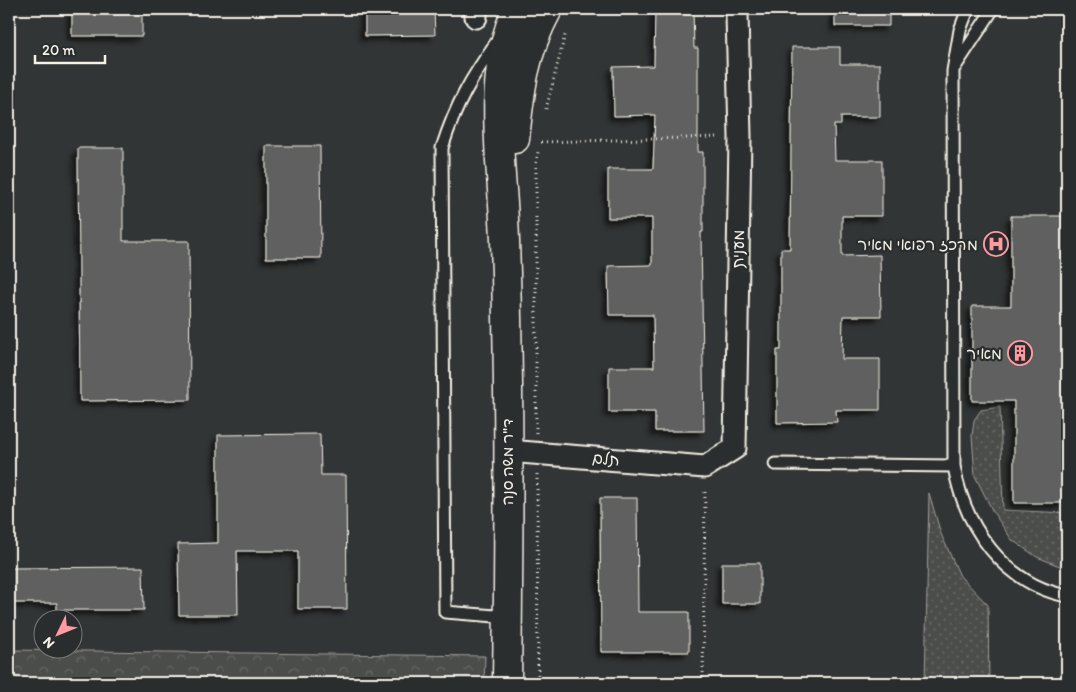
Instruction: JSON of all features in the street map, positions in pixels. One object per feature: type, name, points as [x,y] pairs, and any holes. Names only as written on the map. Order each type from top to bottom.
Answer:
[{"type":"street","name":"ד\"ר משה סנה","points":[[505,240],[527,142],[521,84],[530,46],[548,9]]},
{"type":"street","name":"ד\"ר משה סנה","points":[[507,683],[508,451],[505,240],[499,129],[502,66],[516,12]]},
{"type":"street","name":"מענית","points":[[705,467],[735,448],[740,137],[737,14]]},
{"type":"street","name":"תלם","points":[[508,451],[705,467]]},
{"type":"lane","points":[[968,9],[960,30],[953,71],[954,466],[958,491],[967,514],[982,540],[1014,572],[1039,586],[1067,596]]},
{"type":"lane","points":[[953,71],[993,9]]},
{"type":"lane","points":[[508,617],[444,612],[442,148],[452,118],[468,84],[516,12]]},
{"type":"lane","points":[[774,464],[954,466]]},
{"type":"path","points":[[545,114],[567,28]]},
{"type":"path","points":[[527,142],[542,132]]},
{"type":"path","points":[[527,142],[740,137]]},
{"type":"path","points":[[527,142],[536,163],[538,683]]},
{"type":"path","points":[[703,683],[705,467]]},
{"type":"green space","points":[[1000,407],[1003,510],[1067,513],[1067,569],[1037,557],[1012,540],[993,512],[975,476],[972,436],[974,420],[981,410]]},
{"type":"green space","points":[[929,493],[941,534],[960,576],[988,605],[989,683],[925,683]]},
{"type":"green space","points":[[9,650],[32,650],[32,660],[82,660],[82,651],[485,656],[484,683],[9,683]]},
{"type":"building","points":[[72,9],[142,9],[142,36],[72,36]]},
{"type":"building","points":[[365,9],[434,9],[435,35],[365,36]]},
{"type":"building","points":[[655,9],[693,9],[694,48],[698,48],[698,152],[703,152],[703,232],[701,232],[704,431],[655,431],[655,412],[609,412],[609,367],[654,367],[653,315],[609,315],[608,266],[652,265],[652,218],[608,218],[608,169],[653,169],[655,115],[614,116],[613,67],[654,66]]},
{"type":"building","points":[[835,9],[889,9],[889,26],[835,26]]},
{"type":"building","points":[[792,47],[840,47],[840,64],[880,64],[880,117],[841,117],[841,125],[834,125],[835,160],[882,160],[882,216],[842,216],[842,256],[880,255],[881,316],[843,316],[842,359],[880,359],[880,410],[836,410],[837,422],[777,423],[777,350],[781,350],[781,249],[790,249]]},
{"type":"building","points":[[266,146],[320,146],[321,258],[266,258]]},
{"type":"building","points":[[78,148],[123,148],[123,241],[189,241],[190,400],[80,401]]},
{"type":"building","name":"מאיר","points":[[1011,216],[1067,216],[1067,503],[1014,503],[1014,401],[972,401],[972,306],[1011,306]]},
{"type":"building","points":[[320,434],[321,475],[346,475],[347,609],[298,609],[298,551],[237,551],[238,615],[179,615],[178,544],[218,543],[218,435]]},
{"type":"building","points":[[600,498],[637,498],[638,612],[689,612],[689,652],[601,652]]},
{"type":"building","points":[[722,563],[760,563],[760,604],[722,604]]},
{"type":"building","points":[[143,567],[144,610],[57,610],[57,603],[9,603],[9,568]]},
{"type":"place","name":"מרכז רפואי מאיר","points":[[996,244]]},
{"type":"place","name":"מאיר","points":[[1020,353]]}]
